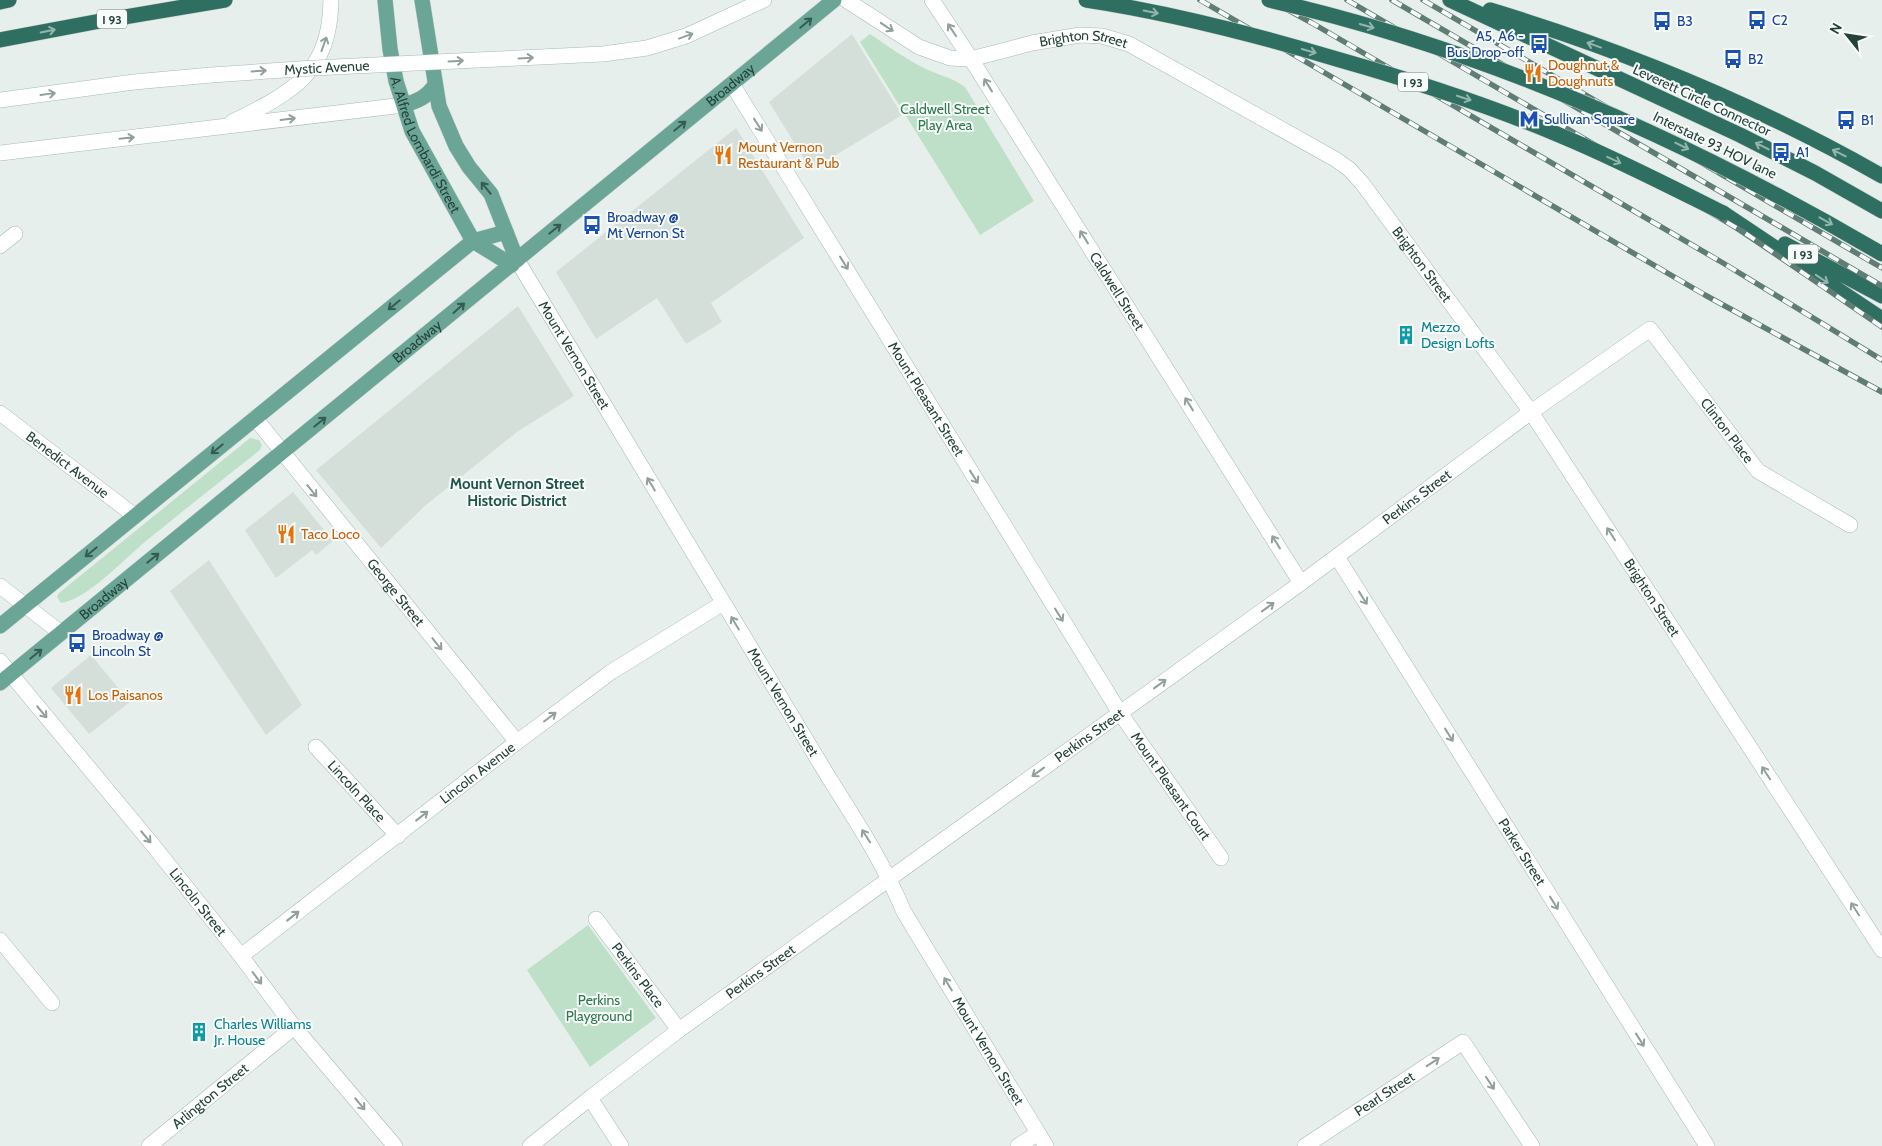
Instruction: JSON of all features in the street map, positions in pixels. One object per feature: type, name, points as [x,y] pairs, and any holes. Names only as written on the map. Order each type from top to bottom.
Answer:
[{"type":"highway","points":[[0,2],[9,0]]},
{"type":"highway","name":"I 93","points":[[0,40],[225,0]]},
{"type":"highway","name":"I 93","points":[[1086,0],[1197,22],[1289,45],[1472,101],[1559,135],[1640,172],[1882,296]]},
{"type":"highway","name":"Interstate 93 HOV lane","points":[[1269,0],[1299,7],[1473,59],[1572,97],[1661,136],[1745,177],[1882,254]]},
{"type":"highway","name":"Leverett Circle Connector","points":[[1450,0],[1740,135],[1815,173],[1882,211]]},
{"type":"highway","points":[[1457,0],[1528,22],[1607,50],[1702,87],[1786,125],[1882,176]]},
{"type":"highway","points":[[1723,213],[1882,319]]},
{"type":"main road","name":"A. Alfred Lombardi Street","points":[[385,0],[390,50],[412,131],[473,240],[514,262]]},
{"type":"main road","name":"A. Alfred Lombardi Street","points":[[422,0],[439,106],[456,146],[469,167],[491,194],[506,232],[514,262]]},
{"type":"main road","name":"Broadway","points":[[5,679],[834,0]]},
{"type":"main road","points":[[404,105],[417,101],[429,94],[435,85]]},
{"type":"main road","points":[[0,626],[473,240],[506,232]]},
{"type":"street","points":[[222,128],[279,99],[306,76],[323,49],[329,29],[331,0]]},
{"type":"street","name":"Mystic Avenue","points":[[0,100],[134,82],[211,75],[304,68],[604,54],[647,48],[686,36],[764,0]]},
{"type":"street","name":"Brighton Street","points":[[846,0],[919,47],[945,57],[971,59],[1032,43],[1080,35],[1102,36],[1129,44],[1335,159],[1349,169],[1362,183],[1531,412],[1882,950]]},
{"type":"street","name":"Caldwell Street","points":[[932,0],[1301,583]]},
{"type":"street","name":"Mount Pleasant Street","points":[[732,84],[1120,713]]},
{"type":"street","points":[[0,153],[404,105]]},
{"type":"street","points":[[0,246],[15,234]]},
{"type":"street","name":"Mount Vernon Street","points":[[514,262],[829,778],[875,850],[890,878],[904,912],[1042,1140]]},
{"type":"street","name":"Perkins Street","points":[[530,1146],[679,1030],[1337,557],[1531,412],[1650,329]]},
{"type":"street","name":"Clinton Place","points":[[1650,329],[1758,471],[1850,525]]},
{"type":"street","name":"Benedict Avenue","points":[[0,412],[135,516]]},
{"type":"street","name":"George Street","points":[[255,418],[517,742]]},
{"type":"street","name":"Parker Street","points":[[1337,557],[1707,1146]]},
{"type":"street","points":[[0,586],[61,633]]},
{"type":"street","name":"Lincoln Avenue","points":[[241,956],[517,742],[611,672],[723,603]]},
{"type":"street","name":"Lincoln Street","points":[[0,661],[5,679],[152,844],[241,956],[294,1027],[395,1146]]},
{"type":"street","name":"Mount Pleasant Court","points":[[1120,713],[1221,858]]},
{"type":"street","name":"Lincoln Place","points":[[316,747],[398,836]]},
{"type":"street","name":"Perkins Place","points":[[596,919],[679,1030]]},
{"type":"street","points":[[0,940],[52,1003]]},
{"type":"street","name":"Arlington Street","points":[[149,1146],[294,1027]]},
{"type":"street","name":"Pearl Street","points":[[1304,1146],[1464,1042],[1532,1146]]},
{"type":"street","points":[[590,1098],[621,1146]]},
{"type":"street","points":[[1018,1146],[1042,1140]]},
{"type":"shaded area","points":[[852,34],[902,115],[811,170],[769,102]]},
{"type":"shaded area","points":[[736,128],[804,238],[711,303],[722,322],[686,344],[657,298],[596,339],[556,272]]},
{"type":"shaded area","points":[[518,306],[574,396],[517,432],[426,505],[381,548],[316,470]]},
{"type":"shaded area","points":[[293,492],[333,541],[316,555],[312,550],[276,578],[245,530]]},
{"type":"shaded area","points":[[209,560],[302,705],[266,735],[170,591]]},
{"type":"shaded area","points":[[91,655],[130,702],[89,734],[51,688]]},
{"type":"green space","name":"Caldwell Street Play Area","points":[[870,34],[919,65],[965,87],[1034,201],[980,235],[860,42]]},
{"type":"green space","points":[[250,438],[259,440],[262,445],[260,450],[146,541],[94,586],[72,600],[61,603],[57,597],[59,593]]},
{"type":"green space","name":"Perkins Playground","points":[[588,925],[656,1018],[590,1067],[527,970]]},
{"type":"railway","points":[[1200,0],[1705,295],[1882,392]]},
{"type":"railway","points":[[1270,0],[1723,263],[1882,360]]},
{"type":"railway","points":[[1347,0],[1742,231],[1882,327]]},
{"type":"railway","points":[[1392,0],[1882,286]]},
{"type":"railway","points":[[1423,0],[1882,268]]},
{"type":"place","name":"C2","points":[[1757,20]]},
{"type":"place","name":"B3","points":[[1662,21]]},
{"type":"place","name":"A5, A6 - Bus Drop-off","points":[[1539,44]]},
{"type":"place","name":"B2","points":[[1733,59]]},
{"type":"place","name":"Doughnut & Doughnuts","points":[[1533,73]]},
{"type":"place","name":"Sullivan Square","points":[[1529,119]]},
{"type":"place","name":"B1","points":[[1846,120]]},
{"type":"place","name":"A1","points":[[1781,152]]},
{"type":"place","name":"Mount Vernon Restaurant & Pub","points":[[723,155]]},
{"type":"place","name":"Broadway @ Mt Vernon St","points":[[592,225]]},
{"type":"place","name":"Mezzo Design Lofts","points":[[1406,335]]},
{"type":"place","name":"Taco Loco","points":[[286,534]]},
{"type":"place","name":"Broadway @ Lincoln St","points":[[77,643]]},
{"type":"place","name":"Los Paisanos","points":[[73,695]]},
{"type":"place","name":"Charles Williams Jr. House","points":[[199,1032]]},
{"type":"district","name":"Mount Vernon Street Historic District","points":[[517,492]]}]
